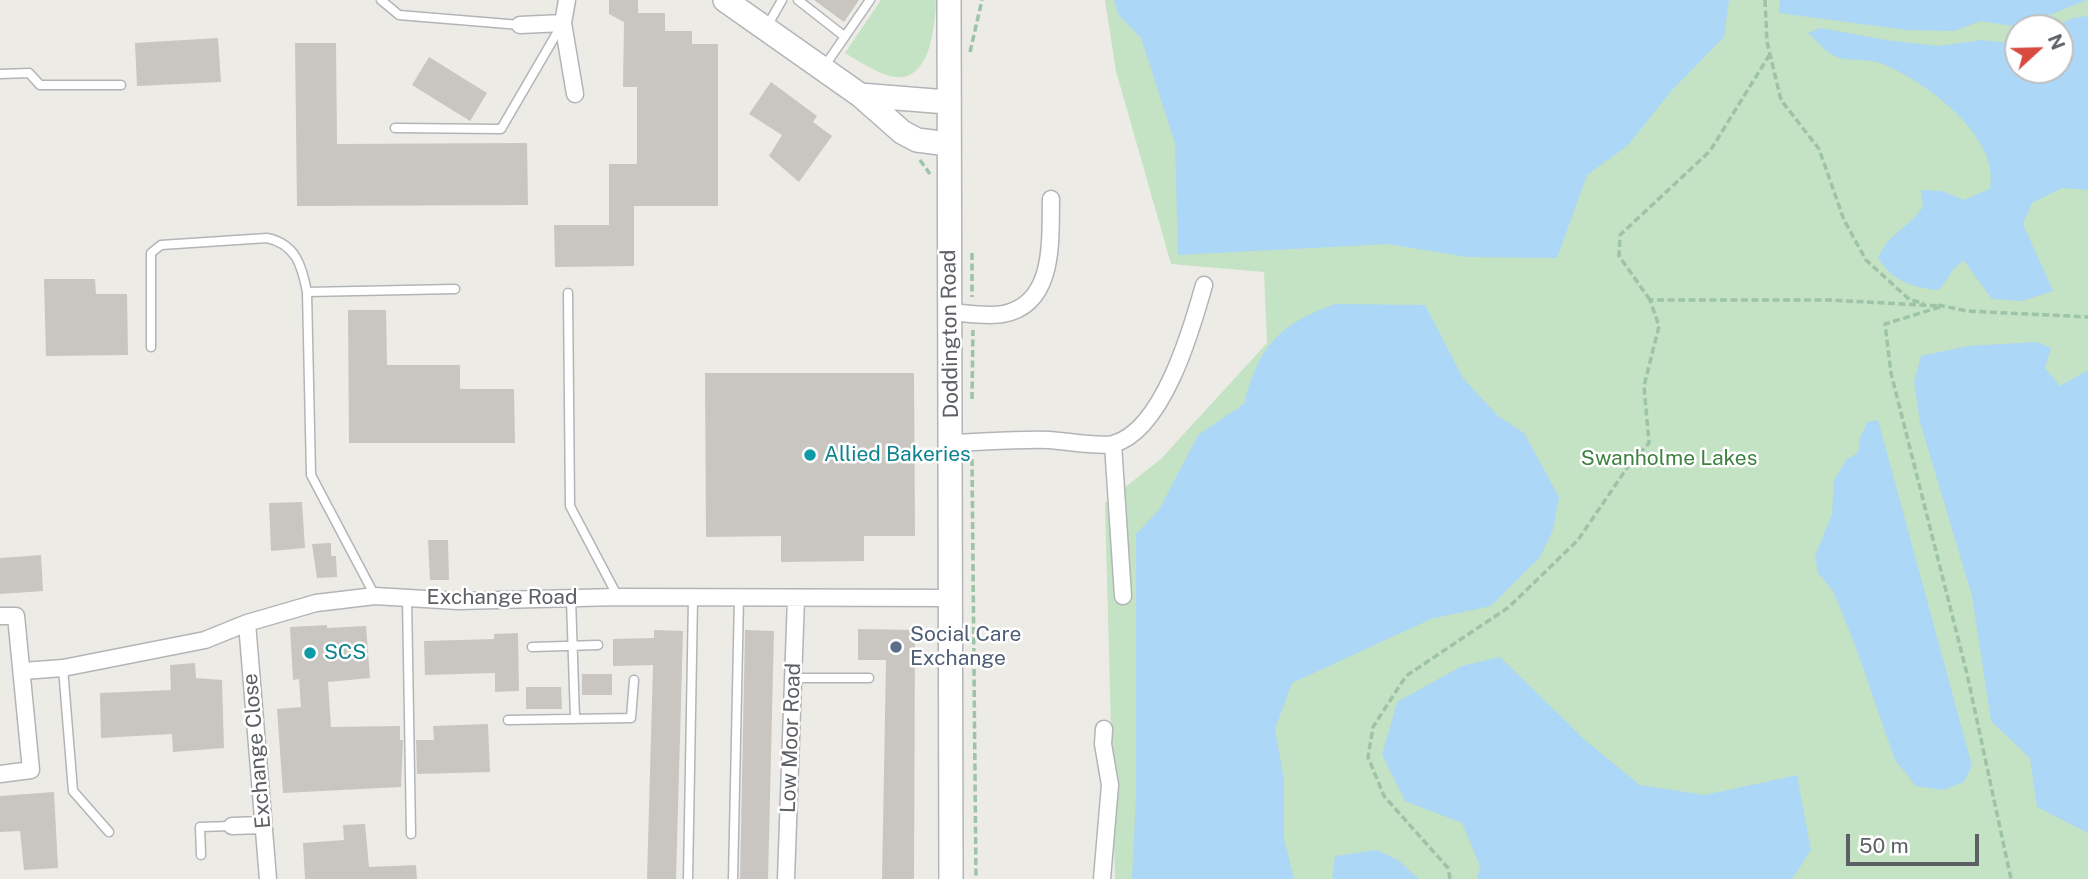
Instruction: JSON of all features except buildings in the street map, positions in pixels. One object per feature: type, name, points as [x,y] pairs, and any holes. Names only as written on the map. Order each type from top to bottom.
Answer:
[{"type":"main road","points":[[725,0],[860,95],[902,132],[917,140],[948,144]]},
{"type":"main road","name":"Doddington Road","points":[[949,0],[947,102],[952,443],[951,879]]},
{"type":"main road","points":[[860,95],[947,102]]},
{"type":"street","points":[[567,0],[563,23],[575,94]]},
{"type":"street","points":[[520,25],[563,23]]},
{"type":"street","points":[[948,312],[1003,314],[1025,305],[1042,285],[1049,257],[1051,199]]},
{"type":"street","points":[[952,443],[1046,440],[1113,444],[1136,430],[1167,390],[1188,341],[1204,285]]},
{"type":"street","points":[[1113,444],[1123,596]]},
{"type":"street","name":"Exchange Road","points":[[23,671],[63,668],[205,640],[247,623],[316,603],[374,596],[458,601],[618,597],[951,598]]},
{"type":"street","name":"Low Moor Road","points":[[786,879],[796,598]]},
{"type":"street","points":[[0,616],[16,616],[31,770],[0,774]]},
{"type":"street","name":"Exchange Close","points":[[247,623],[268,879]]},
{"type":"street","points":[[1102,879],[1110,785],[1103,744],[1104,729]]},
{"type":"street","points":[[232,826],[263,824]]},
{"type":"lane","points":[[381,0],[399,15],[520,25]]},
{"type":"lane","points":[[766,28],[782,0]]},
{"type":"lane","points":[[798,0],[844,36]]},
{"type":"lane","points":[[822,69],[870,0]]},
{"type":"lane","points":[[395,128],[501,129],[563,23]]},
{"type":"lane","points":[[0,74],[29,73],[40,85],[121,85]]},
{"type":"lane","points":[[151,347],[149,268],[151,253],[161,245],[257,239],[283,242],[302,266],[307,292],[311,475],[374,596]]},
{"type":"lane","points":[[307,292],[455,289]]},
{"type":"lane","points":[[568,293],[570,506],[618,597]]},
{"type":"lane","points":[[407,598],[411,834]]},
{"type":"lane","points":[[571,598],[575,718]]},
{"type":"lane","points":[[688,879],[694,598]]},
{"type":"lane","points":[[733,879],[739,598]]},
{"type":"lane","points":[[532,647],[598,645]]},
{"type":"lane","points":[[63,668],[73,791],[109,832]]},
{"type":"lane","points":[[793,678],[869,678]]},
{"type":"lane","points":[[508,720],[631,718],[634,680]]},
{"type":"lane","points":[[201,855],[200,827],[232,826]]},
{"type":"path","points":[[970,56],[982,0]]},
{"type":"path","points":[[1765,0],[1770,54],[1782,100],[1819,149],[1844,220],[1866,260],[1910,300],[1967,311],[2088,317]]},
{"type":"path","points":[[1450,879],[1448,868],[1384,796],[1368,757],[1373,727],[1406,676],[1509,607],[1578,540],[1629,465],[1649,443],[1644,386],[1658,326],[1650,300],[1619,256],[1620,235],[1710,151],[1770,54]]},
{"type":"path","points":[[918,158],[932,179]]},
{"type":"path","points":[[971,242],[972,293]]},
{"type":"path","points":[[1650,300],[1829,300],[1941,306]]},
{"type":"path","points":[[1941,306],[1885,324],[1891,373],[1967,674],[2011,879]]},
{"type":"path","points":[[972,340],[972,410]]},
{"type":"path","points":[[973,471],[976,879]]},
{"type":"green space","points":[[881,0],[936,0],[931,41],[920,66],[911,74],[899,77],[884,74],[845,53]]},
{"type":"green space","name":"Swanholme Lakes","points":[[1105,0],[2088,0],[2088,879],[1115,879],[1105,503],[1161,459],[1267,343],[1264,272],[1171,264],[1116,71]]},
{"type":"water","points":[[1114,0],[1729,0],[1724,37],[1673,89],[1627,146],[1587,175],[1557,258],[1467,257],[1388,244],[1178,255],[1175,143],[1141,38],[1118,14]]},
{"type":"water","points":[[1780,0],[2087,0],[2052,14],[2004,14],[2004,25],[1981,21],[1954,31],[1906,30],[1779,13]]},
{"type":"water","points":[[2088,16],[2088,190],[2062,188],[2032,203],[2023,224],[2053,291],[2022,301],[1992,299],[1964,261],[1956,266],[1938,290],[1911,285],[1896,277],[1878,258],[1893,236],[1923,207],[1921,190],[1942,191],[1964,200],[1990,189],[1990,169],[1984,149],[1956,112],[1917,82],[1880,63],[1833,55],[1808,33],[1821,28],[1938,46],[1982,40],[2004,42],[2004,84],[2074,84],[2074,18]]},
{"type":"water","points":[[1335,304],[1425,305],[1463,378],[1498,416],[1524,433],[1559,497],[1553,530],[1540,557],[1491,606],[1431,619],[1292,683],[1275,729],[1284,780],[1284,839],[1294,879],[1132,879],[1136,796],[1136,534],[1159,510],[1198,435],[1244,404],[1256,367],[1274,340],[1299,320]]},
{"type":"water","points":[[2037,342],[2051,348],[2045,368],[2060,386],[2088,370],[2088,833],[2037,807],[2030,758],[1991,721],[1972,596],[1920,422],[1914,382],[1921,356],[1968,346]]},
{"type":"water","points":[[1878,420],[1972,766],[1964,782],[1943,790],[1916,786],[1895,760],[1855,645],[1833,591],[1818,573],[1815,556],[1832,514],[1834,480],[1847,459],[1858,453],[1860,437],[1868,422]]},
{"type":"water","points":[[1500,657],[1586,741],[1640,785],[1705,795],[1797,775],[1811,850],[1792,879],[1477,879],[1480,866],[1462,823],[1405,801],[1382,755],[1397,702],[1462,666]]},
{"type":"water","points":[[1376,850],[1398,860],[1419,879],[1332,879],[1335,856]]},
{"type":"place","name":"Allied Bakeries","points":[[810,455]]},
{"type":"place","name":"Social Care Exchange","points":[[896,647]]},
{"type":"place","name":"SCS","points":[[310,653]]}]
